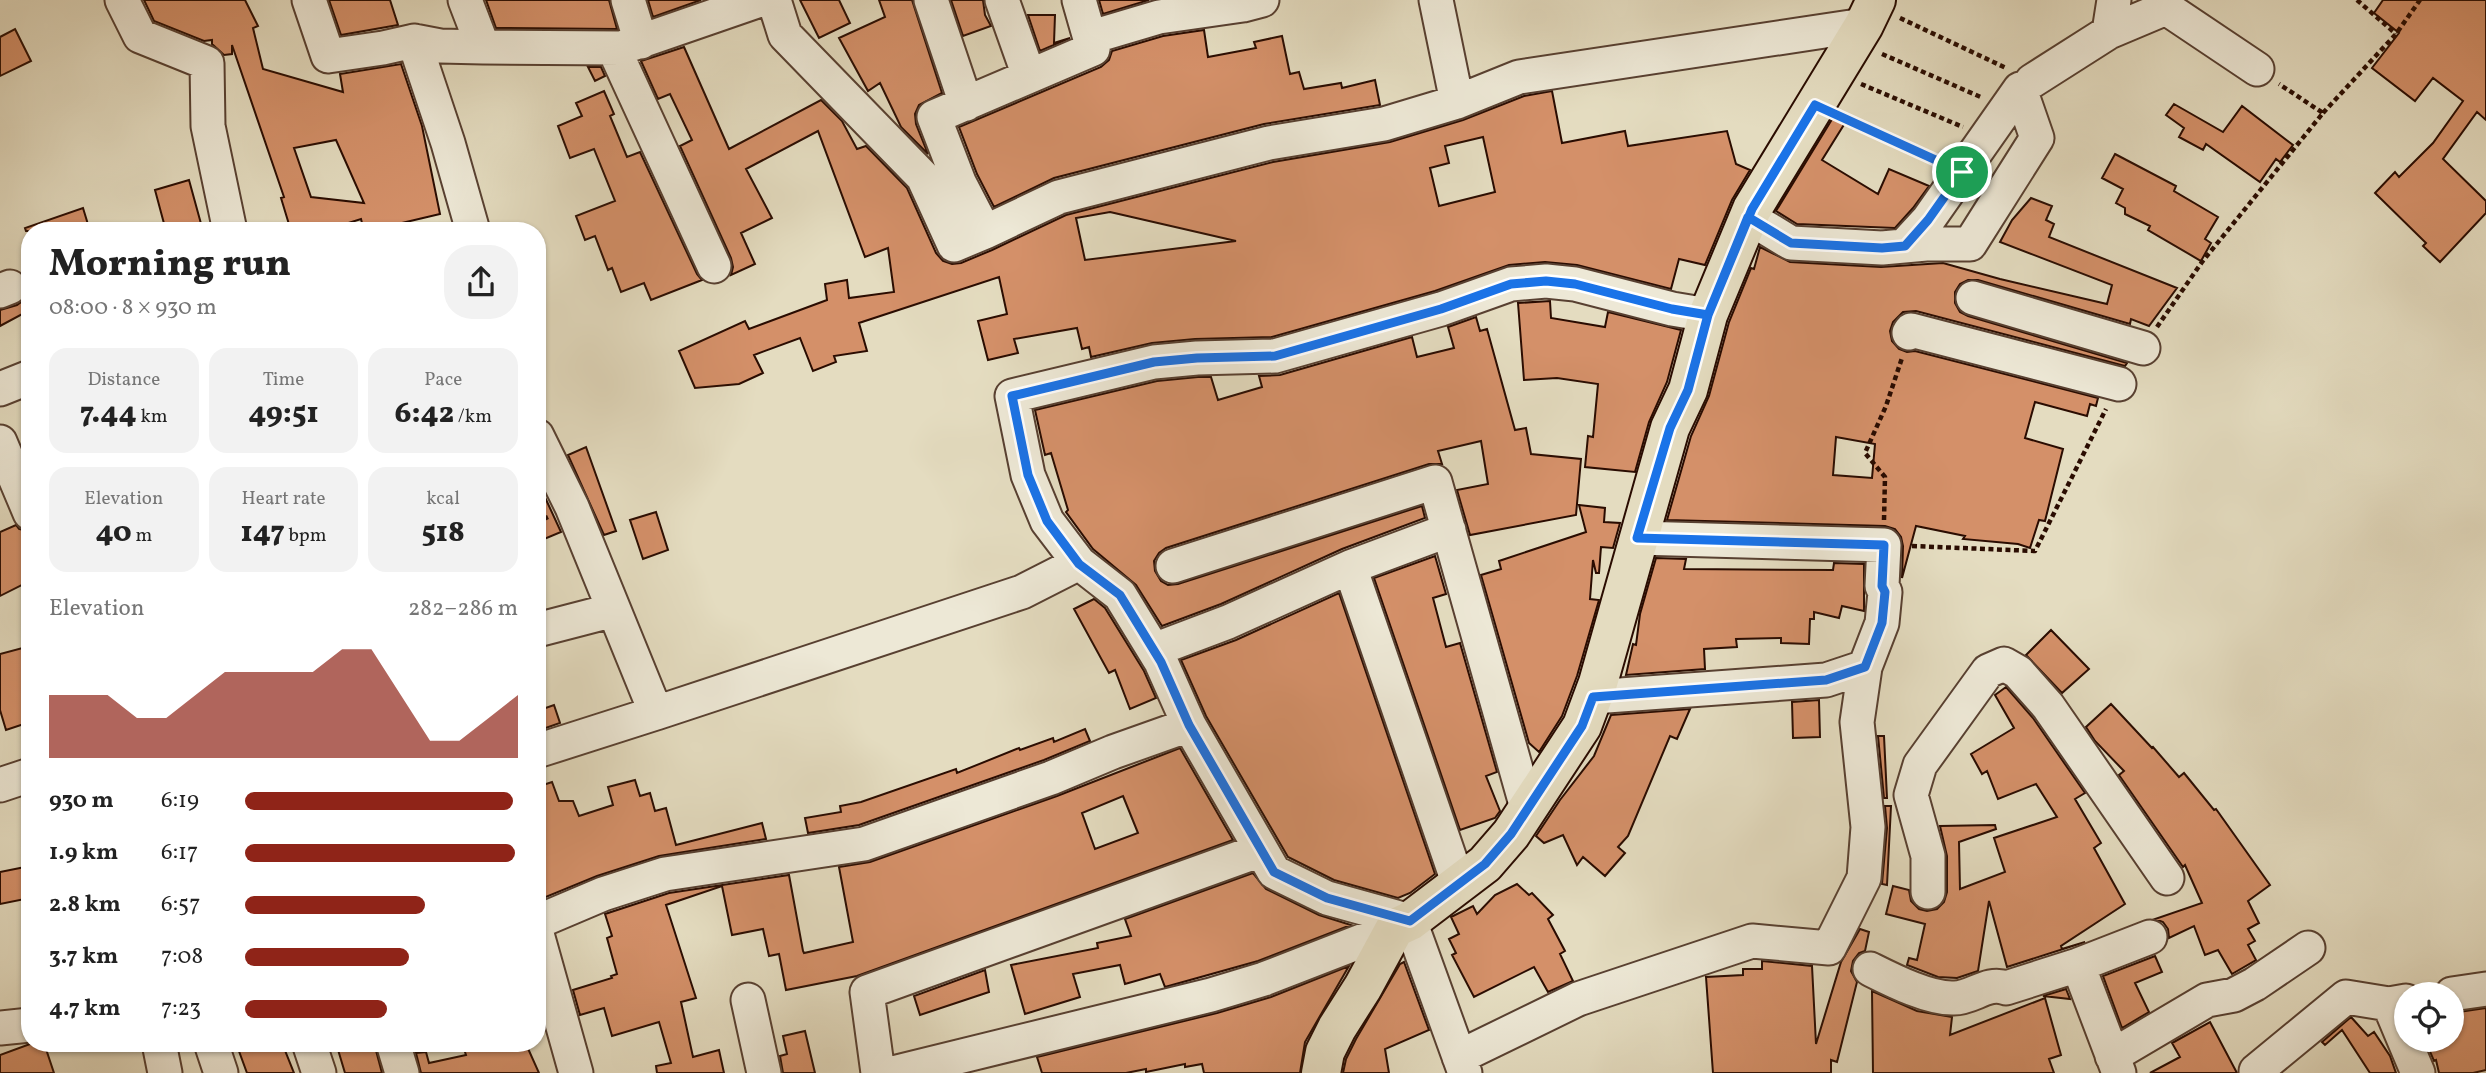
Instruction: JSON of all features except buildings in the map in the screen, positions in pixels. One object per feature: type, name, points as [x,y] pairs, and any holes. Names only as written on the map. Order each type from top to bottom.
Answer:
[{"type":"main road","points":[[1321,1073],[1325,1052],[1337,1028],[1402,925],[1485,864],[1511,834],[1582,726],[1593,697],[1670,428],[1688,390],[1708,315],[1748,217],[1860,29]]},
{"type":"street","points":[[122,0],[140,36],[207,63],[208,126],[228,222]]},
{"type":"street","points":[[309,0],[328,56],[414,41],[440,46],[628,46],[760,0]]},
{"type":"street","points":[[465,0],[483,47]]},
{"type":"street","points":[[628,0],[628,46],[714,266]]},
{"type":"street","points":[[774,0],[785,35],[923,177],[954,245],[1059,197],[1269,143],[1384,124],[1457,102],[1519,77],[1860,29]]},
{"type":"street","points":[[931,0],[966,104]]},
{"type":"street","points":[[1002,0],[1029,76]]},
{"type":"street","points":[[1079,0],[1094,49]]},
{"type":"street","points":[[1094,49],[1095,36],[1159,17],[1262,0]]},
{"type":"street","points":[[1436,0],[1457,102]]},
{"type":"street","points":[[2032,81],[2111,16],[2166,8],[2257,69]]},
{"type":"street","points":[[414,41],[471,222]]},
{"type":"street","points":[[985,232],[959,182],[934,117],[1094,49]]},
{"type":"street","points":[[1748,217],[1791,243],[1882,248],[1970,244],[2036,138],[2020,89],[1928,220],[1905,246]]},
{"type":"street","points":[[1637,538],[1884,545],[1882,586],[1885,592],[1882,623],[1865,667],[1857,722],[1868,827],[1864,878],[1829,948],[1752,941],[1578,999],[1462,1065],[1402,925],[1327,898],[1274,872],[1189,725],[1154,650],[1120,595],[1079,564],[1047,521],[1028,475],[1012,396],[1154,362],[1275,356],[1441,309],[1511,284],[1546,281],[1575,284],[1672,309],[1708,315]]},
{"type":"street","points":[[1973,298],[2143,348]]},
{"type":"street","points":[[1909,334],[1911,330],[2119,384]]},
{"type":"street","points":[[0,389],[21,381]]},
{"type":"street","points":[[0,442],[21,492]]},
{"type":"street","points":[[546,455],[572,508],[656,713]]},
{"type":"street","points":[[1173,566],[1435,482],[1527,808]]},
{"type":"street","points":[[1154,650],[1228,622],[1350,567],[1449,530]]},
{"type":"street","points":[[546,748],[1022,592],[1079,564]]},
{"type":"street","points":[[1350,567],[1459,885]]},
{"type":"street","points":[[546,628],[614,610]]},
{"type":"street","points":[[1928,892],[1927,856],[1911,795],[1920,765],[1988,671],[2004,664],[2018,672],[2048,706],[2167,878]]},
{"type":"street","points":[[1593,697],[1826,680],[1865,667]]},
{"type":"street","points":[[546,918],[604,894],[665,874],[864,844],[1051,778],[1112,752],[1189,725]]},
{"type":"street","points":[[878,1073],[867,992],[1261,850]]},
{"type":"street","points":[[893,1073],[1211,995],[1264,979],[1402,925]]},
{"type":"street","points":[[1870,969],[1934,997],[1955,999],[1997,985],[2006,988],[2078,965],[2150,937]]},
{"type":"street","points":[[2078,965],[2116,1064],[2207,1000],[2234,995],[2308,948]]},
{"type":"street","points":[[546,965],[576,1073]]},
{"type":"street","points":[[2464,993],[2486,989]]},
{"type":"street","points":[[2258,1073],[2256,1071],[2346,997],[2394,1002]]},
{"type":"street","points":[[748,1000],[764,1073]]},
{"type":"street","points":[[0,1028],[21,1026]]},
{"type":"street","points":[[161,1052],[165,1073]]},
{"type":"street","points":[[214,1052],[221,1073]]},
{"type":"street","points":[[312,1052],[319,1073]]},
{"type":"street","points":[[396,1052],[402,1073]]},
{"type":"street","points":[[2412,1052],[2418,1073]]},
{"type":"path","points":[[2357,0],[2396,34]]},
{"type":"path","points":[[2323,113],[2396,34],[2420,0]]},
{"type":"path","points":[[1860,29],[1956,43],[2032,81]]},
{"type":"path","points":[[1860,29],[2006,109]]},
{"type":"path","points":[[1860,29],[1986,137]]},
{"type":"path","points":[[1815,105],[1962,172]]},
{"type":"path","points":[[1884,545],[1885,477],[1865,453],[1886,406],[1909,334]]},
{"type":"route","points":[[1962,172],[1815,105],[1748,217],[1728,266],[1708,315],[1688,390],[1670,428],[1637,538],[1884,545],[1882,586],[1885,592],[1882,623],[1865,667],[1826,680],[1593,697],[1582,726],[1511,834],[1485,864],[1410,921],[1327,898],[1274,872],[1189,725],[1161,662],[1120,595],[1079,564],[1047,521],[1028,475],[1012,396],[1154,362],[1247,355],[1275,356],[1441,309],[1511,284],[1546,281],[1575,284],[1672,309],[1708,315],[1748,217],[1791,243],[1882,248],[1905,246],[1928,220],[1962,172]]}]
